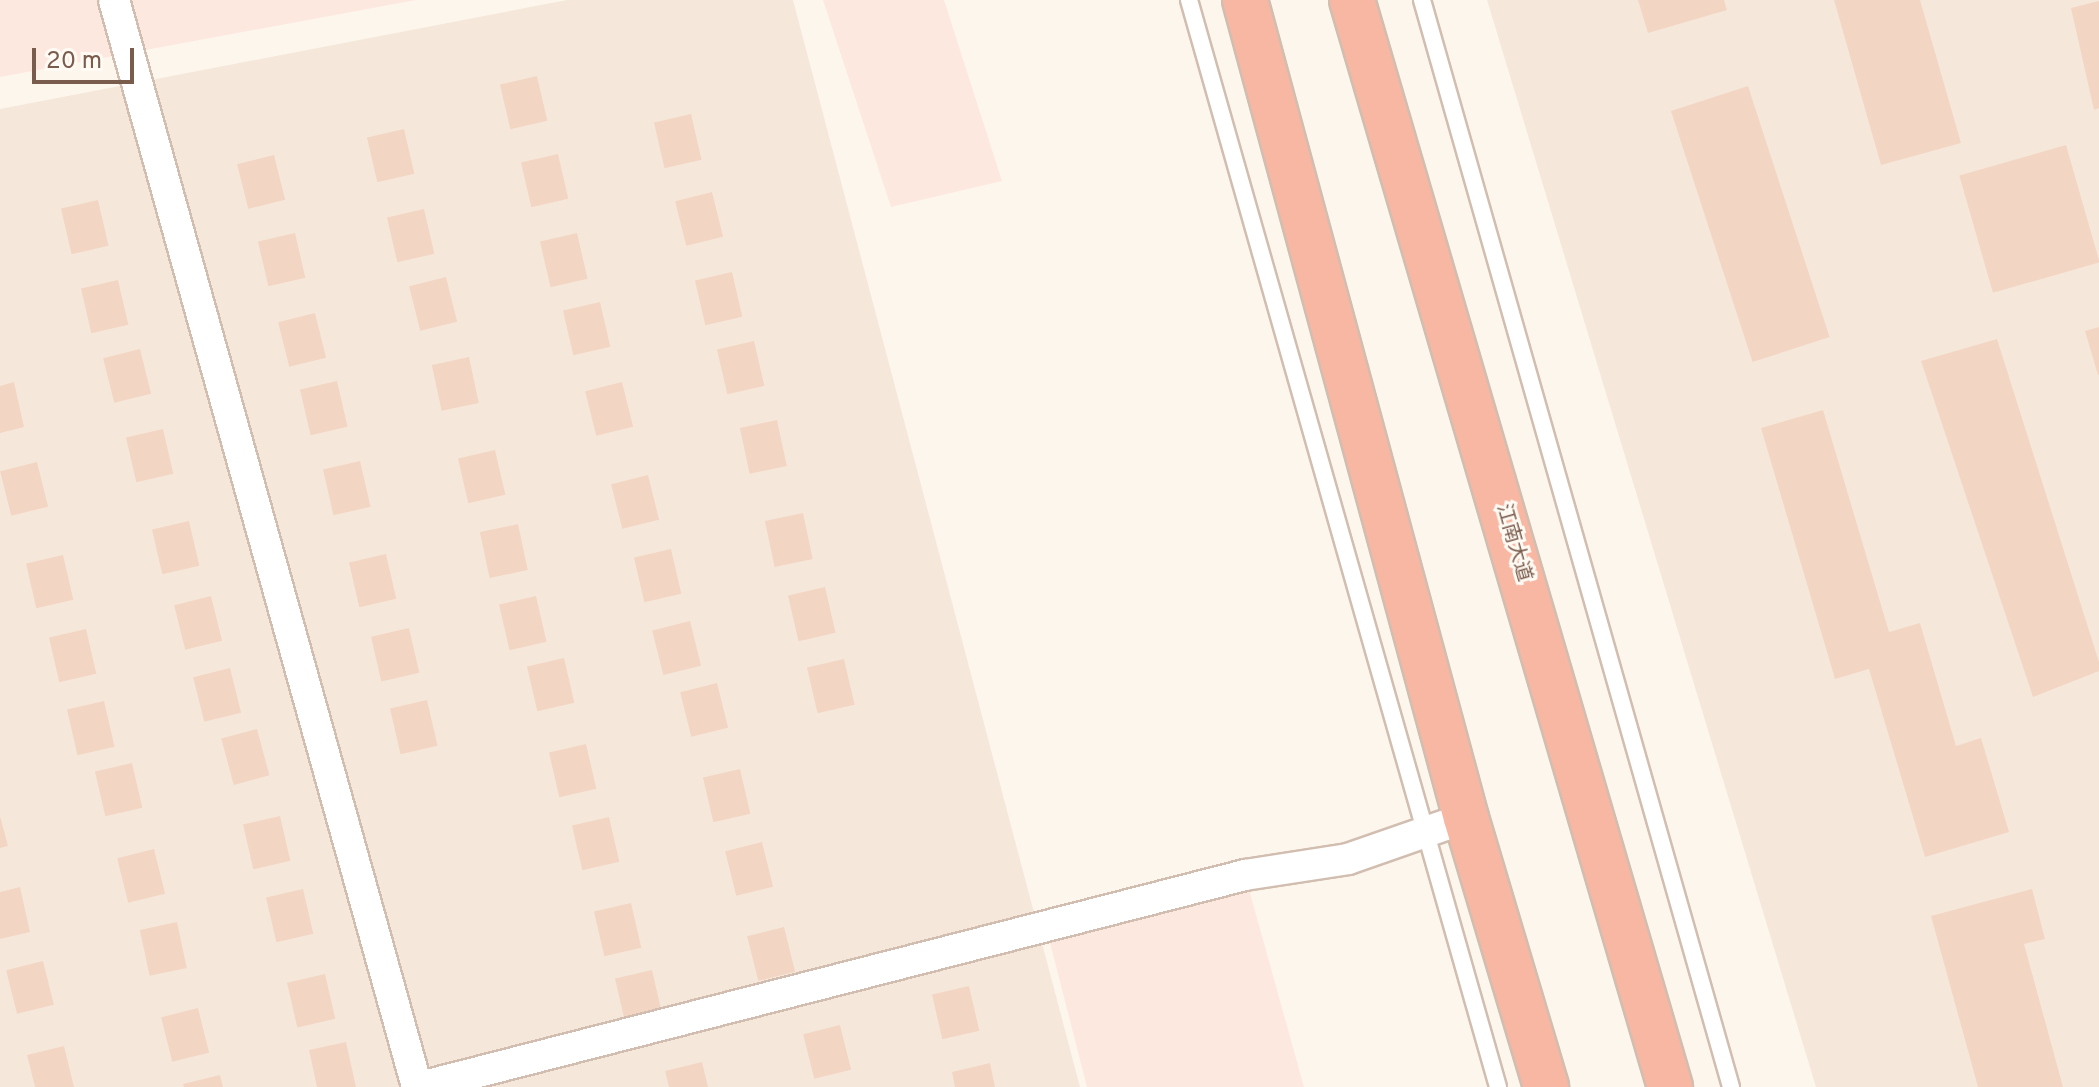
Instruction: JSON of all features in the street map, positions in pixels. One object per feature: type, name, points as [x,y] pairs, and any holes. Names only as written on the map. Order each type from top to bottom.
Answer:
[{"type":"highway","points":[[1245,0],[1466,818],[1546,1087]]},
{"type":"highway","name":"江南大道","points":[[1352,0],[1670,1087]]},
{"type":"street","points":[[114,0],[419,1087],[1245,875],[1348,859],[1466,818]]},
{"type":"lane","points":[[1189,0],[1498,1087]]},
{"type":"lane","points":[[1422,0],[1731,1087]]},
{"type":"shaded area","points":[[0,0],[416,0],[0,77]]},
{"type":"shaded area","points":[[567,0],[793,0],[1080,1087],[0,1087],[0,109]]},
{"type":"shaded area","points":[[823,0],[944,0],[1002,181],[891,207]]},
{"type":"shaded area","points":[[1487,0],[2099,0],[2099,1087],[1816,1087]]},
{"type":"shaded area","points":[[1245,875],[1304,1087],[1087,1087],[1046,927]]},
{"type":"building","points":[[1638,0],[1724,0],[1727,10],[1648,33]]},
{"type":"building","points":[[1834,0],[1920,0],[1961,143],[1881,165]]},
{"type":"building","points":[[2099,1],[2099,108],[2094,110],[2071,8]]},
{"type":"building","points":[[537,76],[547,121],[510,129],[500,85]]},
{"type":"building","points":[[1748,86],[1830,337],[1753,362],[1671,111]]},
{"type":"building","points":[[691,114],[702,160],[665,168],[654,123]]},
{"type":"building","points":[[404,129],[414,174],[377,182],[367,138]]},
{"type":"building","points":[[2066,145],[2099,262],[1993,293],[1959,176]]},
{"type":"building","points":[[558,154],[568,199],[531,207],[521,163]]},
{"type":"building","points":[[274,155],[285,200],[248,209],[237,164]]},
{"type":"building","points":[[712,192],[723,237],[686,246],[675,201]]},
{"type":"building","points":[[98,200],[109,246],[72,254],[61,209]]},
{"type":"building","points":[[424,209],[434,254],[397,262],[387,218]]},
{"type":"building","points":[[295,233],[305,278],[268,286],[258,242]]},
{"type":"building","points":[[577,233],[588,279],[551,287],[540,242]]},
{"type":"building","points":[[732,272],[742,317],[705,325],[695,281]]},
{"type":"building","points":[[446,277],[457,322],[420,331],[409,286]]},
{"type":"building","points":[[118,280],[128,325],[91,333],[81,289]]},
{"type":"building","points":[[600,302],[610,347],[573,355],[563,311]]},
{"type":"building","points":[[315,313],[326,358],[289,367],[278,322]]},
{"type":"building","points":[[2099,327],[2099,375],[2098,375],[2085,331]]},
{"type":"building","points":[[1997,339],[2099,662],[2099,671],[2033,697],[1921,361]]},
{"type":"building","points":[[754,341],[764,386],[727,394],[717,350]]},
{"type":"building","points":[[140,349],[151,394],[114,403],[103,358]]},
{"type":"building","points":[[469,357],[479,403],[442,411],[432,365]]},
{"type":"building","points":[[337,381],[348,427],[311,435],[300,390]]},
{"type":"building","points":[[14,382],[24,427],[0,433],[0,386]]},
{"type":"building","points":[[622,382],[633,427],[596,436],[585,391]]},
{"type":"building","points":[[1823,410],[1889,632],[1920,623],[1956,746],[1981,738],[2009,832],[1925,857],[1869,669],[1835,679],[1761,428]]},
{"type":"building","points":[[777,420],[787,466],[750,474],[740,428]]},
{"type":"building","points":[[163,429],[173,474],[136,482],[126,438]]},
{"type":"building","points":[[495,450],[505,495],[468,503],[458,459]]},
{"type":"building","points":[[360,461],[371,507],[334,515],[323,470]]},
{"type":"building","points":[[37,462],[48,507],[11,516],[0,471]]},
{"type":"building","points":[[648,475],[659,520],[622,529],[611,484]]},
{"type":"building","points":[[803,513],[813,559],[775,567],[765,521]]},
{"type":"building","points":[[189,521],[199,566],[162,574],[152,530]]},
{"type":"building","points":[[518,524],[528,570],[490,578],[480,532]]},
{"type":"building","points":[[671,549],[681,594],[644,602],[634,558]]},
{"type":"building","points":[[386,554],[396,599],[359,607],[349,563]]},
{"type":"building","points":[[63,555],[73,600],[36,608],[26,564]]},
{"type":"building","points":[[825,587],[836,633],[799,641],[788,596]]},
{"type":"building","points":[[211,596],[222,641],[185,650],[174,605]]},
{"type":"building","points":[[536,596],[547,642],[510,650],[499,605]]},
{"type":"building","points":[[690,621],[701,666],[663,675],[652,630]]},
{"type":"building","points":[[409,628],[419,673],[381,682],[371,637]]},
{"type":"building","points":[[86,629],[96,674],[59,682],[49,638]]},
{"type":"building","points":[[564,658],[574,703],[537,711],[527,667]]},
{"type":"building","points":[[844,659],[855,705],[818,713],[807,668]]},
{"type":"building","points":[[230,668],[241,713],[204,722],[193,677]]},
{"type":"building","points":[[717,683],[728,728],[691,737],[680,692]]},
{"type":"building","points":[[427,700],[438,746],[401,754],[390,709]]},
{"type":"building","points":[[104,701],[115,747],[78,755],[67,710]]},
{"type":"building","points":[[257,729],[269,775],[234,785],[221,739]]},
{"type":"building","points":[[586,744],[596,789],[559,797],[549,753]]},
{"type":"building","points":[[132,763],[142,808],[105,816],[95,772]]},
{"type":"building","points":[[740,769],[750,814],[713,822],[703,778]]},
{"type":"building","points":[[0,816],[8,846],[0,848]]},
{"type":"building","points":[[280,816],[290,861],[253,869],[243,825]]},
{"type":"building","points":[[609,817],[619,862],[582,870],[572,826]]},
{"type":"building","points":[[762,842],[773,887],[736,896],[725,851]]},
{"type":"building","points":[[154,849],[165,894],[128,903],[117,858]]},
{"type":"building","points":[[20,887],[30,932],[0,939],[0,892]]},
{"type":"building","points":[[303,889],[313,934],[276,942],[266,898]]},
{"type":"building","points":[[2032,889],[2045,939],[2024,944],[2063,1087],[1978,1087],[1931,916]]},
{"type":"building","points":[[631,903],[641,948],[604,956],[594,912]]},
{"type":"building","points":[[177,922],[187,968],[150,976],[140,930]]},
{"type":"building","points":[[784,927],[795,972],[758,981],[747,936]]},
{"type":"building","points":[[43,961],[54,1005],[17,1014],[6,970]]},
{"type":"building","points":[[652,970],[663,1016],[626,1024],[615,979]]},
{"type":"building","points":[[325,974],[335,1019],[297,1028],[287,983]]},
{"type":"building","points":[[969,986],[979,1031],[942,1039],[932,995]]},
{"type":"building","points":[[198,1008],[209,1053],[172,1062],[161,1017]]},
{"type":"building","points":[[840,1025],[851,1070],[814,1079],[803,1034]]},
{"type":"building","points":[[346,1042],[356,1087],[317,1087],[309,1050]]},
{"type":"building","points":[[64,1046],[74,1087],[35,1087],[27,1055]]},
{"type":"building","points":[[702,1062],[708,1087],[669,1087],[665,1071]]},
{"type":"building","points":[[990,1063],[995,1087],[955,1087],[952,1072]]},
{"type":"building","points":[[220,1075],[223,1087],[184,1087],[183,1084]]}]
